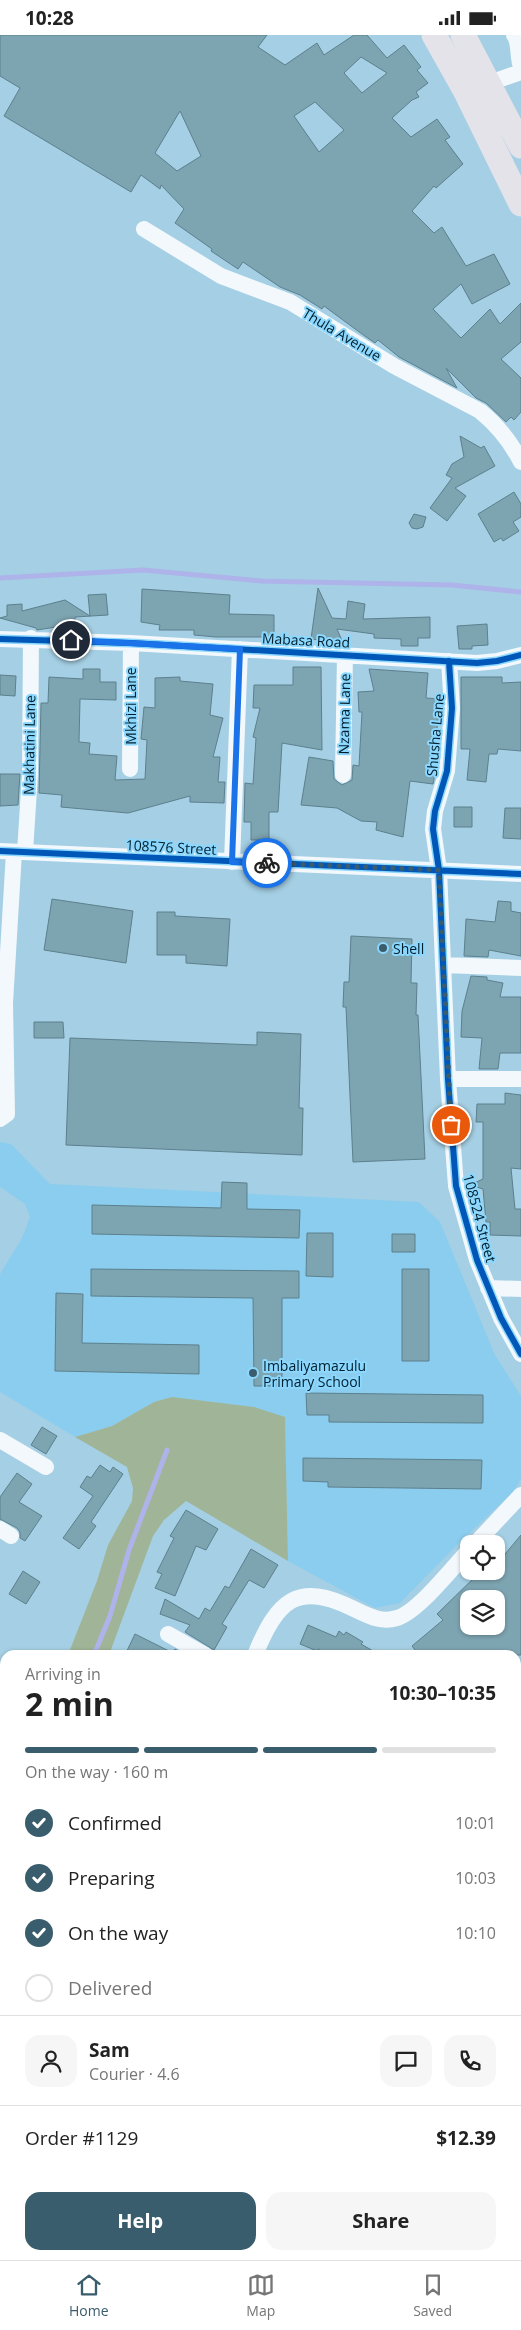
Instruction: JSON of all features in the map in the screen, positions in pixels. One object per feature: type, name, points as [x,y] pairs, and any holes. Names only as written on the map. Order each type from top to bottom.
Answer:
[{"type":"main road","points":[[434,35],[466,93],[509,156],[521,204]]},
{"type":"main road","points":[[463,35],[521,146]]},
{"type":"street","points":[[514,35],[517,39],[517,57],[521,67]]},
{"type":"street","points":[[466,93],[521,72]]},
{"type":"street","name":"Thula Avenue","points":[[144,229],[220,276],[290,302],[394,366],[480,411],[513,447],[521,462]]},
{"type":"street","name":"Mabasa Road","points":[[0,639],[31,638],[449,661],[497,661],[521,655]]},
{"type":"street","name":"Makhatini Lane","points":[[3,1116],[3,1003],[13,852],[30,774],[31,638]]},
{"type":"street","name":"Mkhizi Lane","points":[[130,643],[130,769]]},
{"type":"street","points":[[232,862],[240,649]]},
{"type":"street","name":"Nzama Lane","points":[[343,775],[345,654]]},
{"type":"street","name":"Shusha Lane","points":[[439,870],[433,829],[435,811],[447,771],[452,708],[449,661]]},
{"type":"street","name":"108576 Street","points":[[13,852],[521,873]]},
{"type":"street","name":"108524 Street","points":[[439,870],[448,1079],[456,1186],[477,1260],[501,1318],[521,1355]]},
{"type":"street","points":[[443,965],[521,968]]},
{"type":"street","points":[[448,1079],[521,1079]]},
{"type":"street","points":[[488,1288],[521,1289]]},
{"type":"street","points":[[0,1440],[46,1467]]},
{"type":"street","points":[[483,1535],[521,1495]]},
{"type":"street","points":[[258,1650],[274,1617],[288,1603],[309,1595],[320,1596],[337,1600],[376,1619],[388,1620],[400,1617],[412,1610],[460,1560]]},
{"type":"street","points":[[168,1634],[196,1650]]},
{"type":"shaded area","name":"Imbaliyamazulu Primary School","points":[[0,1142],[11,1144],[50,1184],[419,1202],[440,1222],[495,1355],[521,1396],[521,1479],[513,1492],[467,1535],[460,1535],[460,1542],[400,1603],[375,1608],[288,1561],[285,1418],[172,1397],[154,1402],[112,1426],[75,1437],[0,1392],[0,1274],[22,1238],[30,1217],[25,1204],[0,1187]]},
{"type":"green space","points":[[172,1397],[254,1407],[285,1417],[288,1561],[186,1501],[164,1520],[153,1536],[111,1650],[70,1650],[97,1581],[108,1545],[132,1501],[133,1488],[127,1467],[75,1437],[112,1426],[154,1402]]},
{"type":"building","points":[[0,35],[267,35],[258,47],[285,65],[317,43],[324,55],[354,35],[367,35],[387,58],[404,45],[421,67],[417,70],[428,83],[416,92],[419,97],[412,100],[392,118],[411,137],[437,119],[450,137],[445,140],[463,164],[436,188],[434,186],[412,211],[434,233],[442,227],[466,266],[494,254],[510,284],[472,304],[461,284],[433,309],[461,338],[490,309],[500,324],[521,303],[521,342],[501,359],[521,378],[521,412],[514,420],[511,417],[506,422],[486,403],[476,398],[446,368],[457,388],[399,357],[378,340],[375,343],[324,306],[322,309],[300,295],[280,287],[243,262],[238,269],[175,223],[184,209],[161,185],[160,189],[141,175],[131,192],[4,116],[20,88],[0,76]],"holes":[[[361,57],[387,73],[362,93],[344,73]],[[315,102],[344,130],[319,152],[294,116]],[[180,111],[201,156],[177,171],[155,153]]]},
{"type":"building","points":[[460,436],[481,448],[484,446],[495,466],[455,488],[466,496],[447,521],[430,508],[452,478],[446,475],[452,464],[464,457]]},
{"type":"building","points":[[514,492],[521,504],[521,517],[513,522],[519,531],[503,541],[501,538],[494,542],[478,514]]},
{"type":"building","points":[[414,514],[426,517],[423,527],[412,528],[409,523]]},
{"type":"building","points":[[318,588],[332,618],[346,619],[348,601],[365,604],[363,619],[430,617],[430,638],[418,638],[418,646],[401,646],[401,639],[374,638],[374,634],[337,629],[343,643],[311,639]]},
{"type":"building","points":[[142,589],[230,595],[229,614],[274,615],[274,637],[216,637],[194,635],[194,630],[159,630],[160,625],[141,622]]},
{"type":"building","points":[[106,594],[108,615],[75,617],[75,624],[37,630],[36,628],[0,618],[7,616],[7,605],[22,604],[22,611],[65,600],[90,616],[88,595]]},
{"type":"building","points":[[487,624],[488,645],[472,646],[472,649],[459,649],[457,626]]},
{"type":"building","points":[[293,667],[321,667],[322,750],[282,743],[278,812],[269,812],[269,840],[251,840],[251,822],[244,822],[245,783],[253,784],[256,738],[253,737],[260,708],[253,708],[254,685],[293,685]]},
{"type":"building","points":[[83,669],[100,669],[100,682],[116,682],[116,700],[80,699],[79,742],[90,743],[89,754],[117,756],[115,780],[145,779],[147,740],[141,739],[144,707],[155,708],[155,678],[180,677],[180,681],[213,684],[210,715],[223,718],[213,757],[220,757],[218,782],[225,782],[224,803],[190,802],[190,796],[128,813],[61,807],[62,795],[39,793],[41,703],[48,703],[49,677],[83,679]]},
{"type":"building","points":[[369,669],[428,673],[426,698],[441,699],[432,765],[436,765],[433,784],[410,781],[403,837],[376,830],[377,822],[361,821],[337,808],[301,805],[309,757],[333,761],[334,779],[342,785],[352,780],[353,765],[359,766],[362,712],[359,712],[358,692],[374,691]]},
{"type":"building","points":[[0,675],[16,676],[15,696],[0,695]]},
{"type":"building","points":[[461,677],[502,677],[502,683],[521,682],[521,751],[498,749],[497,754],[489,754],[486,782],[467,780],[470,749],[461,749]]},
{"type":"building","points":[[0,774],[20,774],[18,805],[0,806]]},
{"type":"building","points":[[454,807],[472,807],[472,827],[454,827]]},
{"type":"building","points":[[505,808],[521,808],[521,839],[503,838]]},
{"type":"building","points":[[52,899],[133,911],[126,963],[44,950]]},
{"type":"building","points":[[498,901],[511,902],[511,911],[521,913],[521,956],[489,950],[488,957],[464,956],[466,919],[495,922]]},
{"type":"building","points":[[157,912],[175,912],[175,916],[230,919],[227,966],[186,963],[186,955],[157,955]]},
{"type":"building","points":[[351,936],[412,939],[411,983],[417,983],[416,1015],[418,1015],[425,1159],[353,1162],[346,1007],[343,1007],[344,982],[349,982]]},
{"type":"building","points":[[471,976],[487,977],[487,980],[503,983],[500,997],[521,997],[521,1053],[500,1053],[498,1069],[479,1069],[482,1038],[461,1037],[462,1011]]},
{"type":"building","points":[[34,1022],[63,1022],[64,1038],[34,1038]]},
{"type":"building","points":[[257,1032],[301,1034],[299,1108],[303,1108],[302,1155],[66,1145],[70,1038],[257,1045]]},
{"type":"building","points":[[505,1093],[521,1095],[521,1169],[511,1168],[515,1209],[521,1209],[521,1236],[490,1235],[490,1222],[486,1222],[483,1189],[470,1185],[483,1179],[483,1122],[476,1122],[477,1104],[505,1104]]},
{"type":"building","points":[[222,1182],[247,1183],[247,1209],[300,1210],[299,1238],[92,1234],[92,1205],[221,1208]]},
{"type":"building","points":[[307,1233],[333,1233],[333,1277],[306,1276]]},
{"type":"building","points":[[392,1234],[415,1234],[415,1252],[392,1252]]},
{"type":"building","points":[[91,1269],[299,1271],[299,1298],[282,1298],[282,1386],[254,1386],[253,1298],[91,1296]]},
{"type":"building","points":[[402,1269],[429,1269],[429,1361],[402,1361]]},
{"type":"building","points":[[56,1293],[83,1294],[82,1343],[199,1345],[199,1374],[55,1371]]},
{"type":"building","points":[[306,1393],[483,1395],[483,1423],[329,1422],[329,1415],[307,1415]]},
{"type":"building","points":[[42,1427],[57,1436],[46,1454],[31,1445]]},
{"type":"building","points":[[303,1458],[482,1460],[481,1489],[328,1487],[328,1482],[303,1481]]},
{"type":"building","points":[[100,1465],[110,1472],[113,1467],[123,1474],[91,1522],[96,1526],[79,1549],[63,1538],[93,1496],[80,1487],[87,1476],[91,1478]]},
{"type":"building","points":[[17,1473],[32,1484],[19,1502],[42,1516],[25,1541],[20,1538],[20,1532],[17,1528],[0,1519],[0,1497]]},
{"type":"building","points":[[186,1510],[218,1529],[206,1550],[196,1546],[175,1596],[155,1588],[162,1574],[157,1572],[174,1538],[170,1536]]},
{"type":"building","points":[[521,1535],[521,1650],[415,1650],[412,1646],[443,1620],[437,1614],[460,1592],[460,1635],[505,1635],[505,1590],[462,1590],[472,1580],[505,1580],[505,1554]]},
{"type":"building","points":[[251,1549],[278,1565],[264,1588],[249,1580],[222,1624],[227,1627],[214,1650],[185,1632],[190,1625],[160,1614],[165,1599],[199,1619],[205,1608],[210,1611],[225,1586],[229,1588]]},
{"type":"building","points":[[23,1571],[40,1582],[26,1604],[9,1594]]},
{"type":"building","points":[[308,1625],[336,1637],[339,1631],[344,1635],[346,1632],[363,1642],[361,1644],[371,1650],[315,1650],[300,1644]]},
{"type":"building","points":[[135,1634],[167,1650],[127,1650]]},
{"type":"waterway","points":[[0,578],[143,570],[261,581],[452,585],[521,592]]},
{"type":"waterway","points":[[96,1650],[110,1616],[129,1550],[167,1450]]},
{"type":"cycle path","points":[[0,639],[131,643],[477,663],[497,661],[521,655]]},
{"type":"cycle path","points":[[449,661],[452,708],[447,771],[435,811],[433,829],[439,870],[448,1079],[456,1186],[477,1260],[501,1318],[521,1354]]},
{"type":"cycle path","points":[[0,851],[521,874]]},
{"type":"way so far","points":[[267,863],[439,870],[444,1013],[451,1125]]},
{"type":"place","name":"Shell","points":[[383,948]]},
{"type":"place","name":"Imbaliyamazulu Primary School","points":[[253,1373]]},
{"type":"route","points":[[71,640],[240,649],[232,862],[267,863]]}]
